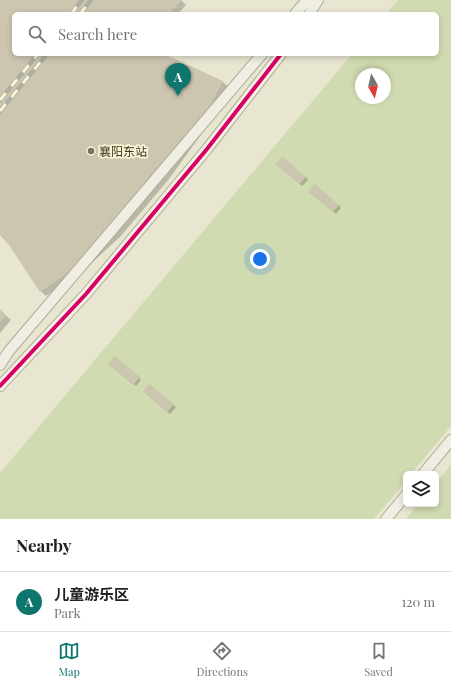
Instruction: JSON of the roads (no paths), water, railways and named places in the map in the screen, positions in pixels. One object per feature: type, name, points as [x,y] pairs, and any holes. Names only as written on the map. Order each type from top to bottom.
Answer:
[{"type":"street","points":[[297,12],[307,0]]},
{"type":"street","points":[[310,12],[318,0]]},
{"type":"street","points":[[0,365],[9,351],[260,56]]},
{"type":"street","points":[[0,386],[86,294],[207,149],[279,56]]},
{"type":"street","points":[[425,471],[451,440]]},
{"type":"street","points":[[386,519],[403,499]]},
{"type":"railway","points":[[73,12],[82,0]]},
{"type":"railway","points":[[82,12],[91,0]]},
{"type":"railway","points":[[0,100],[36,56]]},
{"type":"railway","points":[[0,111],[45,56]]},
{"type":"place","name":"儿童游乐区","points":[[178,96]]},
{"type":"place","name":"襄阳东站","points":[[91,151]]}]
